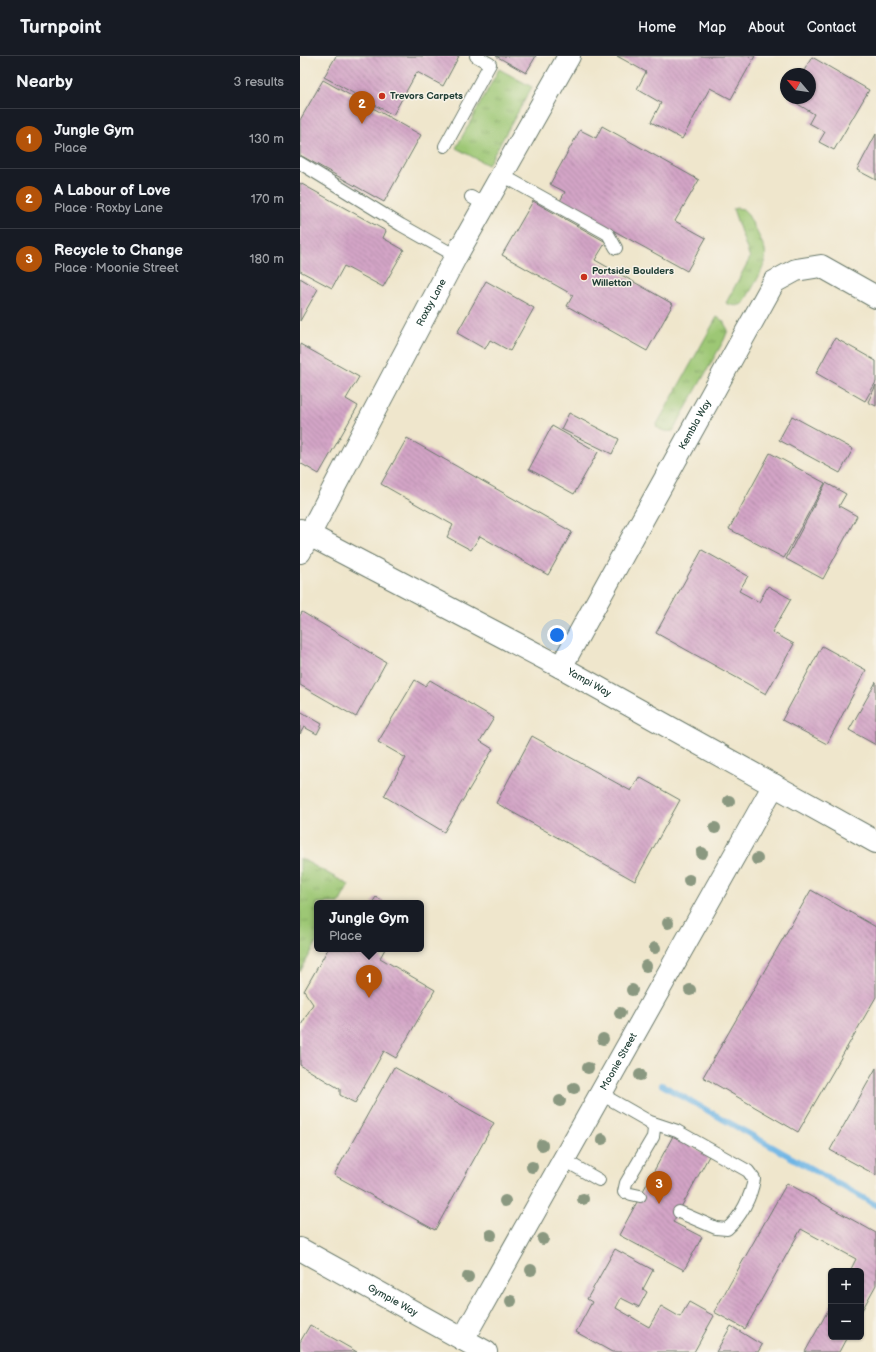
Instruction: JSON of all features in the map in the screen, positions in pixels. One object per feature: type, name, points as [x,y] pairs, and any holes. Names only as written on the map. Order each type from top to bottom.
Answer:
[{"type":"street","name":"Roxby Lane","points":[[303,539],[456,256],[478,201],[502,175],[569,56]]},
{"type":"street","name":"Kembla Way","points":[[561,667],[774,282],[796,270],[821,266],[876,297]]},
{"type":"street","name":"Yampi Way","points":[[303,539],[561,667],[876,842]]},
{"type":"street","name":"Moonie Street","points":[[463,1339],[774,785]]},
{"type":"street","name":"Gympie Way","points":[[300,1249],[486,1352]]},
{"type":"lane","points":[[445,146],[490,64],[476,56]]},
{"type":"lane","points":[[300,163],[403,222],[456,256]]},
{"type":"lane","points":[[502,175],[608,234],[616,248]]},
{"type":"lane","points":[[600,1094],[650,1122],[677,1131],[748,1170],[754,1179],[752,1191],[735,1223],[727,1229],[716,1228],[679,1212]]},
{"type":"lane","points":[[632,1194],[626,1183],[653,1137],[654,1129],[650,1122]]},
{"type":"lane","points":[[564,1160],[600,1180]]},
{"type":"green space","points":[[499,69],[532,87],[488,165],[456,148]]},
{"type":"green space","points":[[733,209],[743,209],[747,213],[762,243],[765,251],[765,257],[762,270],[744,303],[735,306],[726,303],[750,258]]},
{"type":"green space","points":[[717,317],[723,321],[728,330],[724,340],[673,431],[662,430],[656,426]]},
{"type":"green space","points":[[300,858],[349,885],[341,900],[314,900],[314,947],[300,972]]},
{"type":"building","name":"Trevors Carpets","points":[[336,56],[459,56],[443,86],[417,72],[393,115],[324,77]]},
{"type":"building","points":[[496,56],[536,56],[526,73]]},
{"type":"building","points":[[617,56],[755,56],[731,99],[710,88],[682,139],[651,122],[661,103],[637,89],[646,72]]},
{"type":"building","points":[[812,57],[869,90],[834,150],[819,142],[825,132],[809,123],[814,114],[798,104],[816,104],[816,68],[806,68]]},
{"type":"building","points":[[323,80],[421,135],[384,202],[300,155],[300,120]]},
{"type":"building","points":[[602,126],[699,180],[675,221],[706,238],[687,271],[560,201],[565,192],[550,184],[580,130],[596,138]]},
{"type":"building","points":[[876,134],[876,180],[857,170]]},
{"type":"building","points":[[300,183],[386,231],[383,238],[404,250],[383,287],[344,266],[332,288],[300,271]]},
{"type":"building","name":"Portside Boulders Willetton","points":[[533,201],[606,242],[595,260],[673,304],[647,351],[567,306],[573,295],[502,255]]},
{"type":"building","points":[[300,278],[318,289],[300,321]]},
{"type":"building","points":[[486,281],[534,308],[510,351],[490,340],[485,349],[457,333]]},
{"type":"building","points":[[835,338],[876,361],[876,382],[865,401],[816,373]]},
{"type":"building","points":[[300,344],[359,377],[346,399],[358,406],[319,474],[300,463]]},
{"type":"building","points":[[876,385],[876,406],[868,402]]},
{"type":"building","points":[[569,413],[619,439],[612,454],[561,429]]},
{"type":"building","points":[[792,416],[853,449],[840,473],[779,440]]},
{"type":"building","points":[[552,426],[598,452],[574,494],[529,469]]},
{"type":"building","points":[[407,438],[572,532],[548,575],[480,536],[471,550],[447,537],[453,525],[381,484]]},
{"type":"building","points":[[770,453],[825,483],[784,558],[729,529]]},
{"type":"building","points":[[826,483],[846,494],[839,506],[857,516],[823,579],[786,559]]},
{"type":"building","points":[[702,550],[748,576],[739,591],[759,602],[768,586],[791,599],[772,632],[794,644],[766,694],[656,633]]},
{"type":"building","points":[[302,612],[386,662],[356,717],[300,685],[300,616]]},
{"type":"building","points":[[822,646],[866,670],[827,744],[782,720]]},
{"type":"building","points":[[415,680],[425,686],[430,680],[494,718],[480,741],[493,749],[444,832],[384,796],[406,758],[378,742]]},
{"type":"building","points":[[876,682],[876,745],[849,730]]},
{"type":"building","points":[[300,711],[322,724],[317,734],[304,727],[300,734]]},
{"type":"building","points":[[532,736],[631,791],[639,777],[680,800],[635,881],[496,803]]},
{"type":"building","points":[[811,890],[876,927],[876,997],[798,1132],[703,1077]]},
{"type":"building","points":[[376,897],[381,900],[374,900]]},
{"type":"building","points":[[326,952],[383,952],[380,958],[435,990],[396,1058],[384,1051],[355,1103],[340,1095],[340,1089],[300,1065],[300,1027],[313,1004],[304,991]]},
{"type":"building","points":[[394,1067],[494,1123],[435,1230],[334,1175]]},
{"type":"building","points":[[876,1068],[876,1175],[830,1150]]},
{"type":"building","points":[[673,1136],[709,1156],[673,1222],[702,1237],[684,1270],[619,1235]]},
{"type":"building","points":[[787,1183],[876,1233],[876,1285],[864,1307],[864,1268],[852,1268],[856,1259],[801,1229],[745,1329],[714,1312]]},
{"type":"building","points":[[615,1249],[653,1270],[643,1289],[647,1292],[639,1307],[621,1298],[616,1308],[649,1327],[661,1306],[680,1317],[689,1302],[714,1316],[694,1352],[612,1352],[576,1332],[592,1302],[587,1299]]},
{"type":"building","points":[[828,1310],[828,1340],[845,1340],[839,1352],[805,1352]]},
{"type":"building","points":[[310,1325],[357,1352],[300,1352],[300,1342]]},
{"type":"building","points":[[731,1326],[762,1345],[758,1352],[716,1352]]},
{"type":"waterway","points":[[662,1085],[876,1205]]},
{"type":"place","name":"Trevors Carpets","points":[[382,96]]},
{"type":"place","name":"A Labour of Love","points":[[362,124]]},
{"type":"place","name":"Portside Boulders Willetton","points":[[584,277]]},
{"type":"place","name":"Jungle Gym","points":[[369,998]]},
{"type":"place","name":"Recycle to Change","points":[[659,1204]]}]
